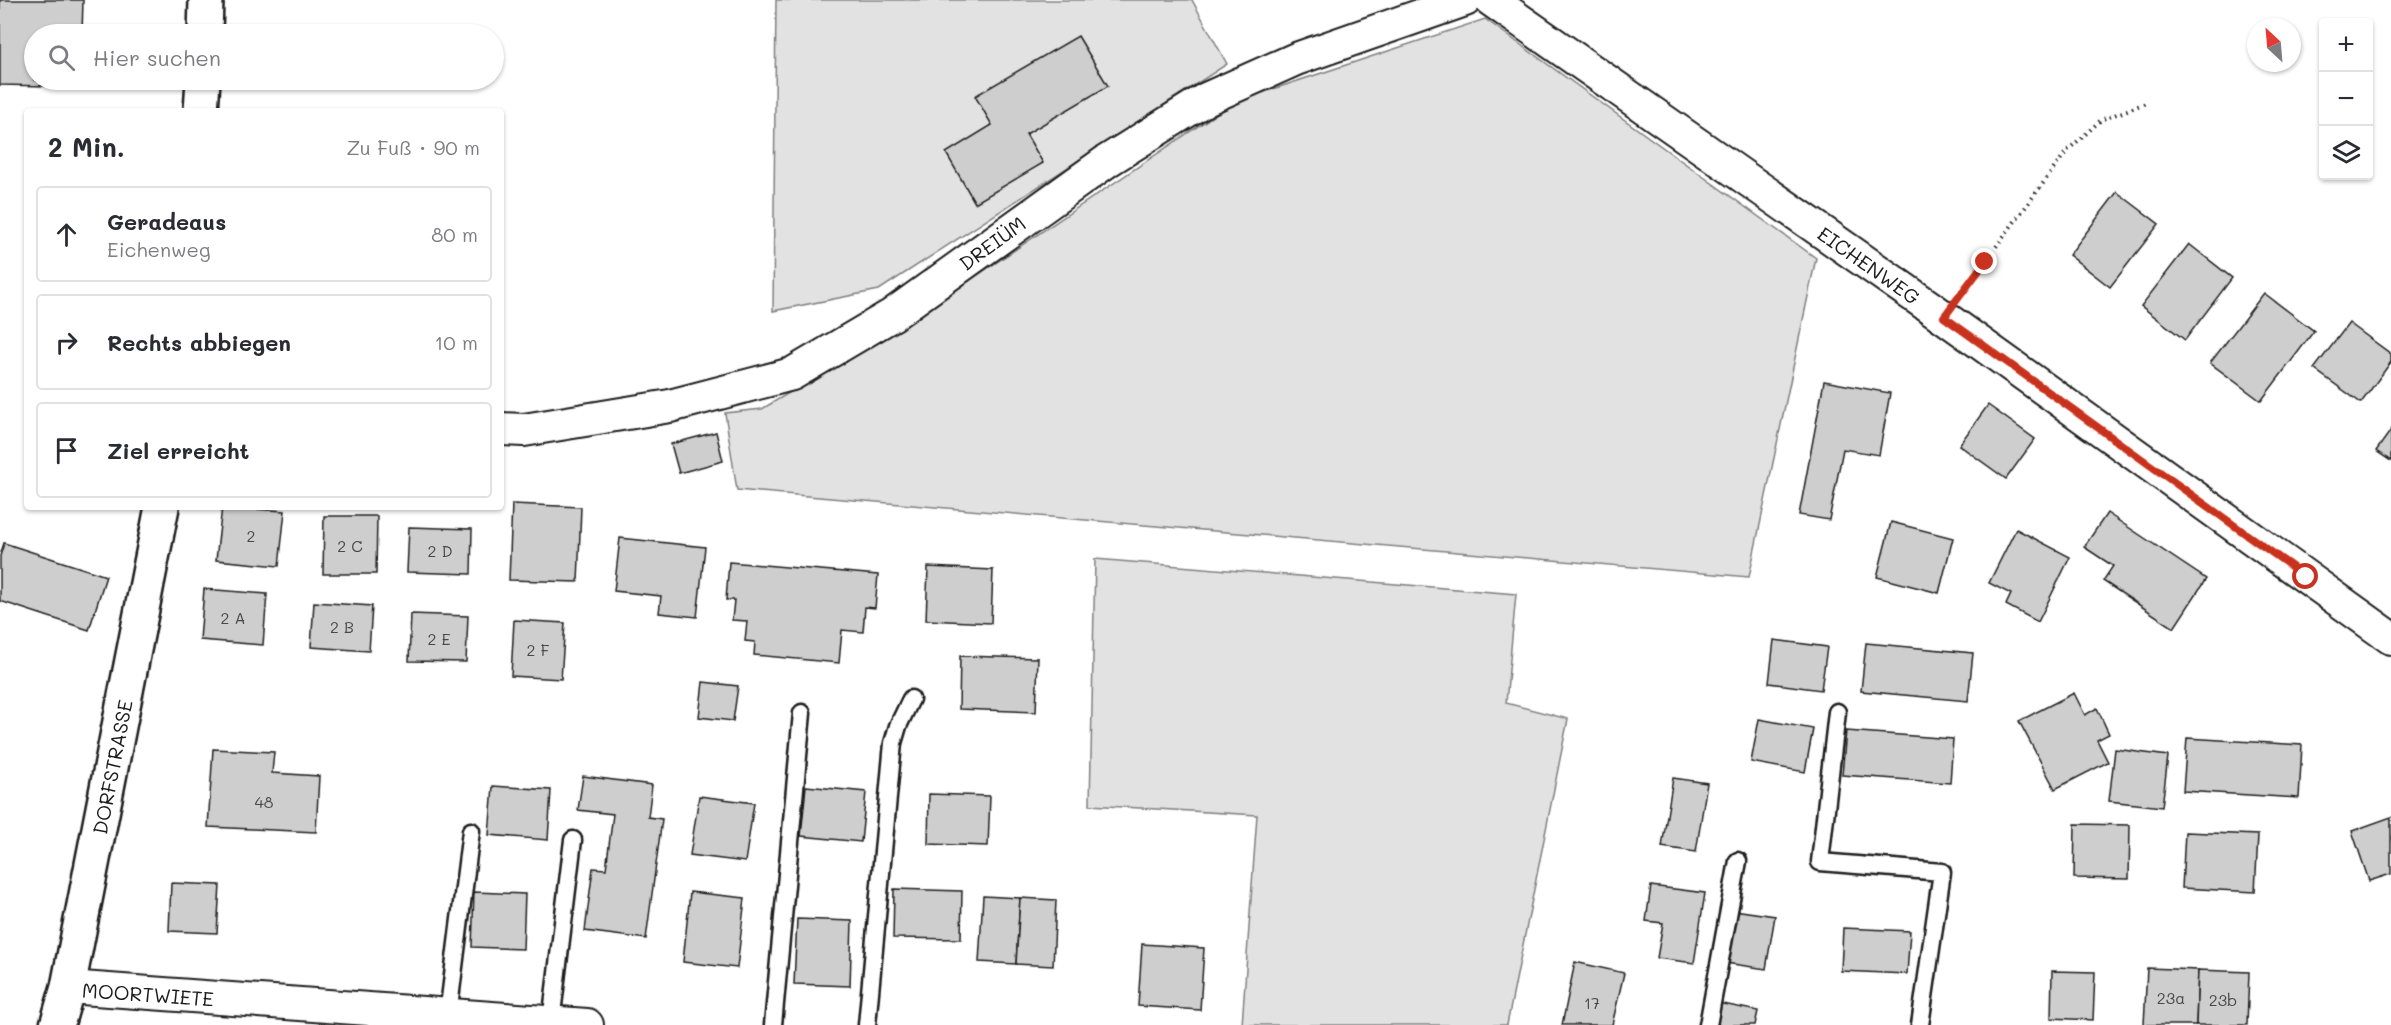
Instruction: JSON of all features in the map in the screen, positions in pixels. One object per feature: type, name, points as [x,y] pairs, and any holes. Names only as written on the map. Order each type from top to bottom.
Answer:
[{"type":"street","points":[[205,24],[206,0]]},
{"type":"street","name":"DREIÜM","points":[[504,429],[524,430],[670,406],[792,374],[891,315],[1107,161],[1206,99],[1296,59],[1465,0]]},
{"type":"street","name":"EICHENWEG","points":[[1491,0],[1944,317],[2391,638]]},
{"type":"street","points":[[201,108],[202,90]]},
{"type":"street","name":"DORFSTRASSE","points":[[57,1025],[68,987],[161,510]]},
{"type":"street","name":"MOORTWIETE","points":[[68,987],[429,1018],[587,1025]]},
{"type":"lane","points":[[867,1025],[893,743],[898,726],[911,699]]},
{"type":"lane","points":[[1838,712],[1820,862],[1942,872],[1920,1025]]},
{"type":"lane","points":[[773,1025],[802,713]]},
{"type":"lane","points":[[429,1018],[471,831]]},
{"type":"lane","points":[[550,1022],[573,840]]},
{"type":"lane","points":[[1708,1025],[1738,861]]},
{"type":"path","points":[[1944,317],[2067,151],[2101,120],[2146,103]]},
{"type":"shaded area","points":[[776,0],[1192,0],[1227,64],[879,290],[773,311]]},
{"type":"shaded area","points":[[1485,19],[1816,258],[1749,577],[737,490],[725,413],[762,409],[908,322],[1234,102]]},
{"type":"shaded area","points":[[1095,559],[1516,594],[1506,703],[1568,719],[1507,1025],[1242,1025],[1257,815],[1090,805]]},
{"type":"building","points":[[0,0],[83,0],[82,24],[24,24],[24,86],[0,85]]},
{"type":"building","points":[[1078,36],[1108,86],[1026,134],[1043,163],[975,203],[946,153],[992,125],[975,96]]},
{"type":"building","points":[[2117,192],[2159,224],[2110,287],[2069,255]]},
{"type":"building","points":[[2189,244],[2232,278],[2185,340],[2141,306]]},
{"type":"building","points":[[2264,293],[2314,331],[2261,401],[2210,363]]},
{"type":"building","points":[[2349,323],[2391,354],[2391,362],[2361,403],[2314,369]]},
{"type":"building","points":[[1824,381],[1890,393],[1879,455],[1843,449],[1829,520],[1799,515]]},
{"type":"building","points":[[1988,405],[2035,439],[2006,479],[1959,445]]},
{"type":"building","points":[[2391,430],[2391,461],[2376,451]]},
{"type":"building","points":[[716,432],[723,461],[679,473],[671,444]]},
{"type":"building","points":[[512,504],[581,507],[578,582],[509,580]]},
{"type":"building","points":[[222,510],[285,511],[279,566],[216,560]]},
{"type":"building","points":[[2107,513],[2206,579],[2174,628],[2103,581],[2113,566],[2084,547]]},
{"type":"building","points":[[324,516],[377,516],[376,574],[323,574]]},
{"type":"building","points":[[1891,522],[1953,538],[1939,593],[1877,577]]},
{"type":"building","points":[[409,527],[472,529],[471,574],[407,572]]},
{"type":"building","points":[[2016,529],[2070,557],[2038,622],[2006,605],[2011,594],[1989,583]]},
{"type":"building","points":[[620,538],[705,547],[697,617],[659,613],[661,596],[614,591]]},
{"type":"building","points":[[4,543],[106,576],[89,630],[0,601],[0,556]]},
{"type":"building","points":[[729,562],[878,575],[875,608],[865,607],[863,632],[842,630],[839,663],[754,655],[755,642],[745,641],[747,621],[732,620],[734,600],[726,600]]},
{"type":"building","points":[[928,567],[993,570],[991,623],[926,620]]},
{"type":"building","points":[[204,589],[267,594],[263,645],[200,640]]},
{"type":"building","points":[[314,602],[372,606],[369,651],[311,647]]},
{"type":"building","points":[[411,614],[468,616],[466,662],[409,661]]},
{"type":"building","points":[[514,620],[565,623],[561,679],[511,676]]},
{"type":"building","points":[[1774,640],[1827,647],[1821,690],[1769,683]]},
{"type":"building","points":[[1866,643],[1973,653],[1968,701],[1861,691]]},
{"type":"building","points":[[960,656],[1038,658],[1036,712],[959,709]]},
{"type":"building","points":[[703,682],[738,686],[733,721],[699,717]]},
{"type":"building","points":[[2074,693],[2085,715],[2097,708],[2109,734],[2097,740],[2108,762],[2055,789],[2019,721]]},
{"type":"building","points":[[1759,719],[1813,729],[1805,772],[1751,762]]},
{"type":"building","points":[[1846,731],[1953,739],[1950,783],[1842,775]]},
{"type":"building","points":[[2187,738],[2302,745],[2299,798],[2183,791]]},
{"type":"building","points":[[213,749],[274,752],[272,773],[319,776],[316,832],[208,827]]},
{"type":"building","points":[[2115,749],[2168,756],[2162,807],[2109,801]]},
{"type":"building","points":[[583,776],[652,785],[648,817],[662,819],[646,939],[585,931],[593,868],[606,869],[613,814],[578,810]]},
{"type":"building","points":[[1673,778],[1707,783],[1696,852],[1662,847]]},
{"type":"building","points":[[493,786],[551,790],[548,840],[489,835]]},
{"type":"building","points":[[806,786],[866,792],[861,842],[801,836]]},
{"type":"building","points":[[929,794],[990,796],[988,846],[928,844]]},
{"type":"building","points":[[699,796],[754,803],[745,862],[690,855]]},
{"type":"building","points":[[2391,817],[2391,874],[2369,881],[2352,831]]},
{"type":"building","points":[[2075,824],[2130,825],[2129,879],[2074,878]]},
{"type":"building","points":[[2185,832],[2258,835],[2255,892],[2182,888]]},
{"type":"building","points":[[171,883],[220,885],[217,933],[169,931]]},
{"type":"building","points":[[1651,886],[1705,893],[1694,963],[1657,958],[1663,923],[1646,921]]},
{"type":"building","points":[[894,889],[962,891],[961,939],[893,938]]},
{"type":"building","points":[[474,892],[525,894],[523,949],[472,947]]},
{"type":"building","points":[[690,892],[745,898],[737,968],[683,962]]},
{"type":"building","points":[[983,896],[1020,898],[1016,964],[979,962]]},
{"type":"building","points":[[1020,898],[1056,900],[1053,966],[1016,964]]},
{"type":"building","points":[[1734,910],[1775,916],[1766,969],[1726,963]]},
{"type":"building","points":[[797,919],[852,921],[850,986],[794,984]]},
{"type":"building","points":[[1843,928],[1910,931],[1907,974],[1841,971]]},
{"type":"building","points":[[1142,944],[1204,948],[1200,1010],[1138,1006]]},
{"type":"building","points":[[1575,962],[1624,973],[1612,1025],[1562,1025]]},
{"type":"building","points":[[2147,968],[2198,970],[2196,1025],[2144,1025]]},
{"type":"building","points":[[2198,970],[2249,972],[2247,1025],[2196,1025]]},
{"type":"building","points":[[2052,971],[2095,972],[2093,1020],[2051,1018]]},
{"type":"building","points":[[1718,1003],[1758,1011],[1755,1025],[1714,1025]]},
{"type":"route","points":[[1985,262],[1944,317],[2306,577]]}]
